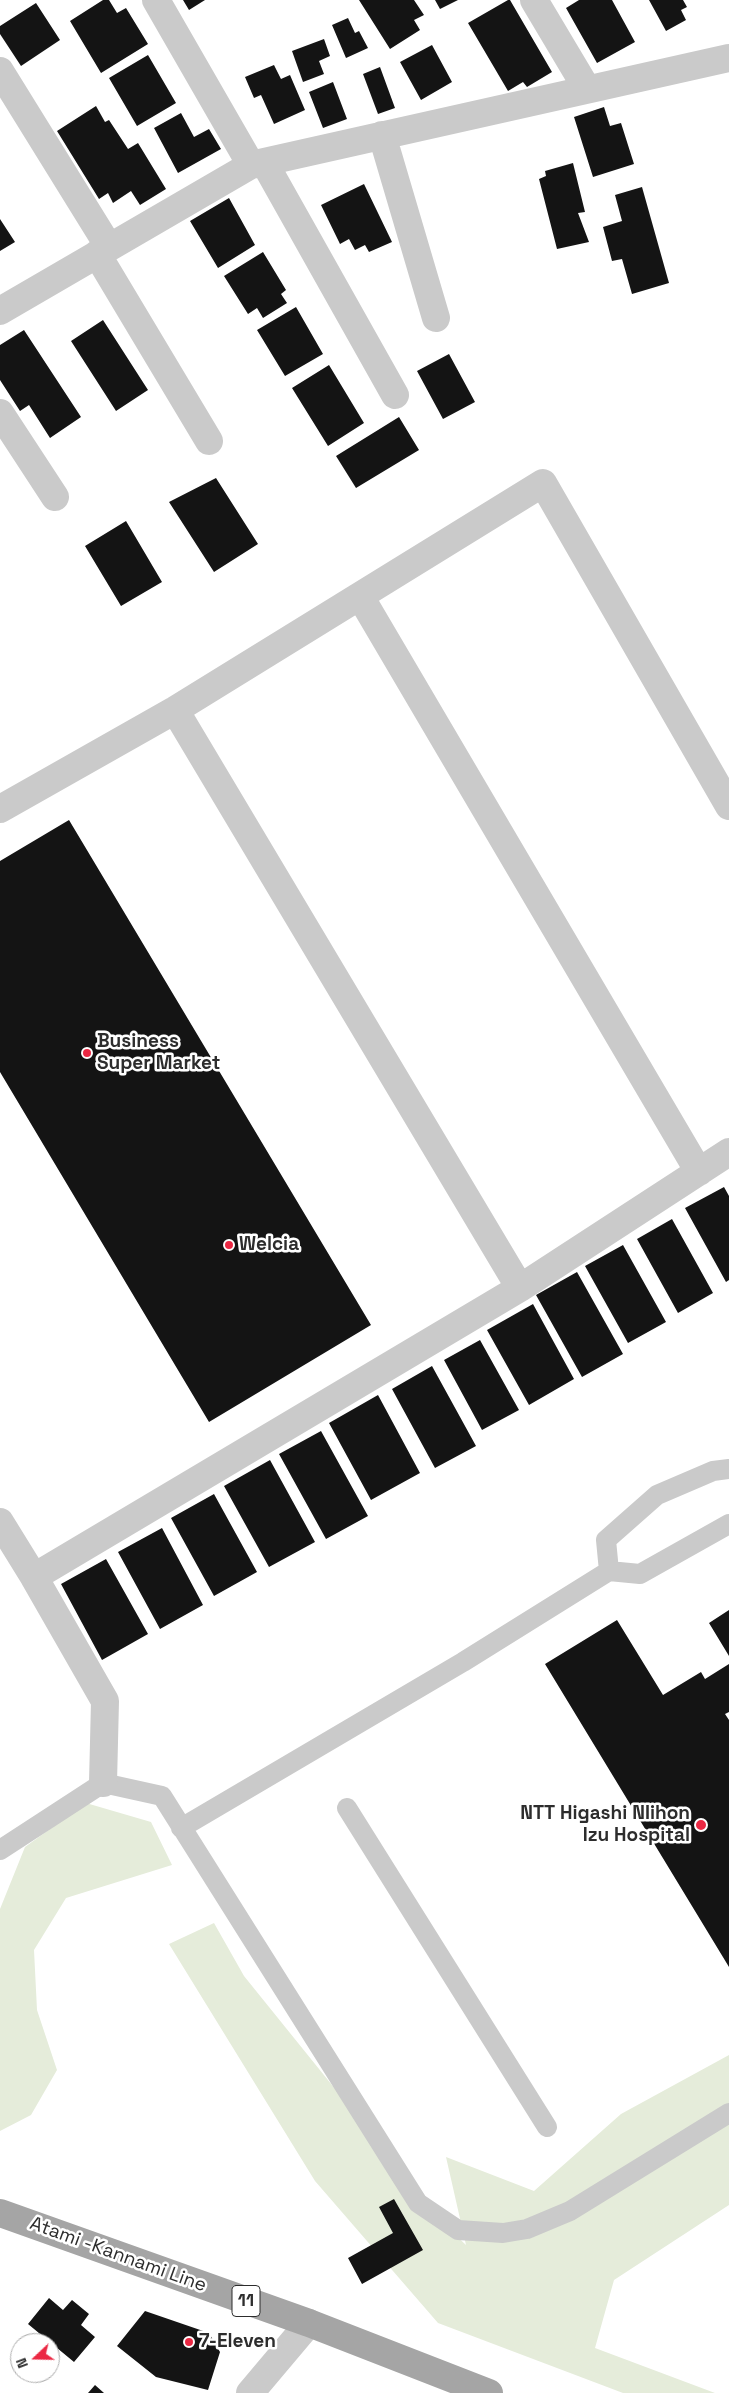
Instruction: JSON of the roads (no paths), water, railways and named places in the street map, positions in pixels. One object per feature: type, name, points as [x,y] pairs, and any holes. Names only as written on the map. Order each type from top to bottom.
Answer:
[{"type":"main road","name":"Atami -Kannami Line","points":[[0,2213],[308,2323],[489,2393]]},
{"type":"street","points":[[156,0],[258,163],[395,395]]},
{"type":"street","points":[[534,0],[587,89]]},
{"type":"street","points":[[0,311],[258,163],[729,58]]},
{"type":"street","points":[[0,70],[209,442]]},
{"type":"street","points":[[382,135],[436,318]]},
{"type":"street","points":[[0,413],[55,496]]},
{"type":"street","points":[[0,809],[175,710],[544,484],[729,806]]},
{"type":"street","points":[[360,596],[699,1172]]},
{"type":"street","points":[[175,710],[520,1288]]},
{"type":"street","points":[[34,1577],[520,1288],[729,1152]]},
{"type":"street","points":[[0,1522],[105,1701],[102,1783]]},
{"type":"street","points":[[250,2393],[308,2323]]},
{"type":"lane","points":[[609,1571],[606,1540],[657,1495],[713,1471],[729,1469]]},
{"type":"lane","points":[[181,1828],[463,1662],[609,1571],[640,1574],[729,1524]]},
{"type":"lane","points":[[0,1850],[102,1783],[162,1796],[418,2203],[458,2230],[503,2233],[527,2229],[570,2211],[729,2113]]},
{"type":"lane","points":[[347,1808],[547,2127]]},
{"type":"place","name":"Business Super Market","points":[[87,1053]]},
{"type":"place","name":"Welcia","points":[[229,1245]]},
{"type":"place","name":"NTT Higashi NIihon Izu Hospital","points":[[701,1825]]},
{"type":"place","name":"7-Eleven","points":[[189,2342]]}]
